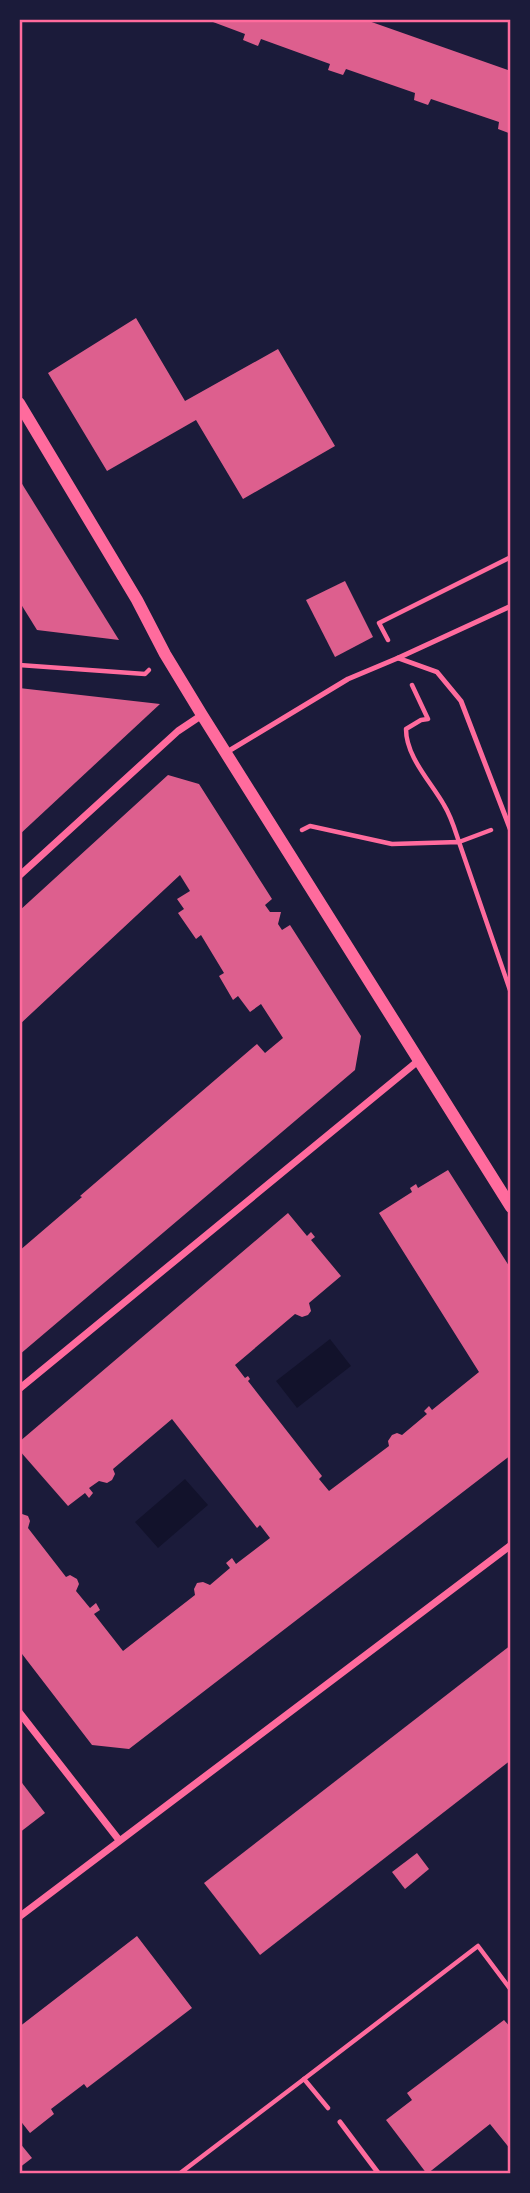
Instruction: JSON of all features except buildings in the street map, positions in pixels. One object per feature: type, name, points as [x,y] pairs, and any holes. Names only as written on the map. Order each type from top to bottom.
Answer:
[{"type":"street","points":[[19,403],[137,600],[165,654],[202,715],[511,1207]]},
{"type":"street","points":[[19,876],[178,731],[202,715]]},
{"type":"street","points":[[19,1389],[418,1061]]},
{"type":"street","points":[[19,1917],[511,1545]]},
{"type":"street","points":[[19,1712],[119,1840]]},
{"type":"lane","points":[[226,753],[348,679],[398,659],[511,606]]},
{"type":"lane","points":[[398,659],[437,672],[461,701],[511,831]]},
{"type":"lane","points":[[340,2122],[379,2174]]},
{"type":"path","points":[[19,665],[145,674],[165,654]]},
{"type":"path","points":[[301,830],[310,826],[392,844],[459,842],[511,993]]},
{"type":"path","points":[[178,2174],[478,1946],[511,1990]]},
{"type":"path","points":[[304,2079],[340,2122]]},
{"type":"shaded area","points":[[330,1339],[351,1366],[297,1408],[276,1381]]},
{"type":"shaded area","points":[[185,1479],[208,1505],[158,1548],[135,1522]]}]
